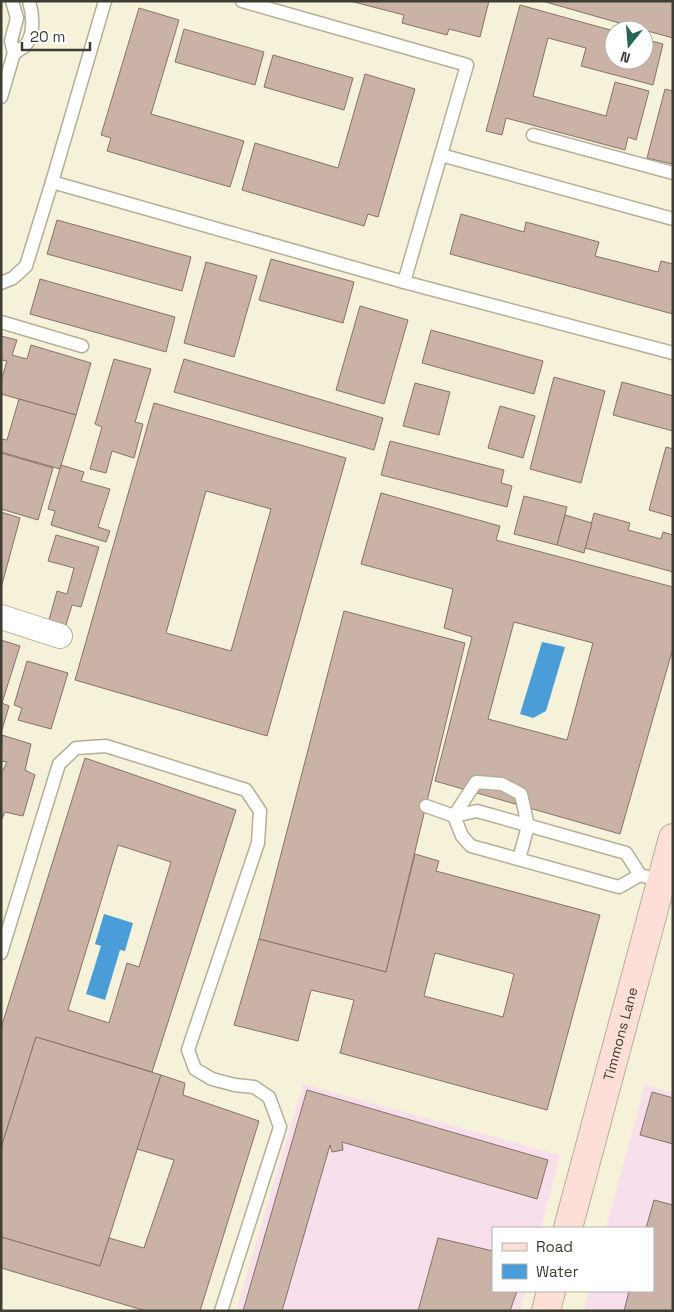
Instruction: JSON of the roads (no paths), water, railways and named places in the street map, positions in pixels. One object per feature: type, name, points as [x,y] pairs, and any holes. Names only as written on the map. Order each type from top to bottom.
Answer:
[{"type":"street","points":[[1,617],[60,636]]},
{"type":"street","name":"Timmons Lane","points":[[568,1227],[651,878],[673,838]]},
{"type":"street","points":[[546,1311],[551,1292]]},
{"type":"lane","points":[[1,98],[17,18],[12,1]]},
{"type":"lane","points":[[10,54],[26,46],[32,28],[32,11],[29,1]]},
{"type":"lane","points":[[1,283],[12,278],[26,266],[105,1]]},
{"type":"lane","points":[[242,1],[467,65],[404,282]]},
{"type":"lane","points":[[533,135],[673,173]]},
{"type":"lane","points":[[441,155],[673,219]]},
{"type":"lane","points":[[52,182],[404,282],[673,353]]},
{"type":"lane","points":[[1,322],[82,346]]},
{"type":"lane","points":[[1,953],[59,764],[76,748],[106,746],[246,790],[260,811],[258,843],[188,1050],[195,1069],[212,1079],[235,1085],[254,1087],[270,1097],[280,1127],[221,1311]]},
{"type":"lane","points":[[454,816],[476,782],[502,784],[521,794],[528,826],[519,859]]},
{"type":"lane","points":[[426,806],[454,816],[477,811],[626,853],[651,878],[619,887],[471,846],[462,836],[454,816]]},
{"type":"water","points":[[542,642],[565,647],[546,711],[533,718],[520,714]]},
{"type":"water","points":[[104,914],[133,923],[125,951],[120,950],[105,1000],[86,994],[101,946],[95,944]]}]
